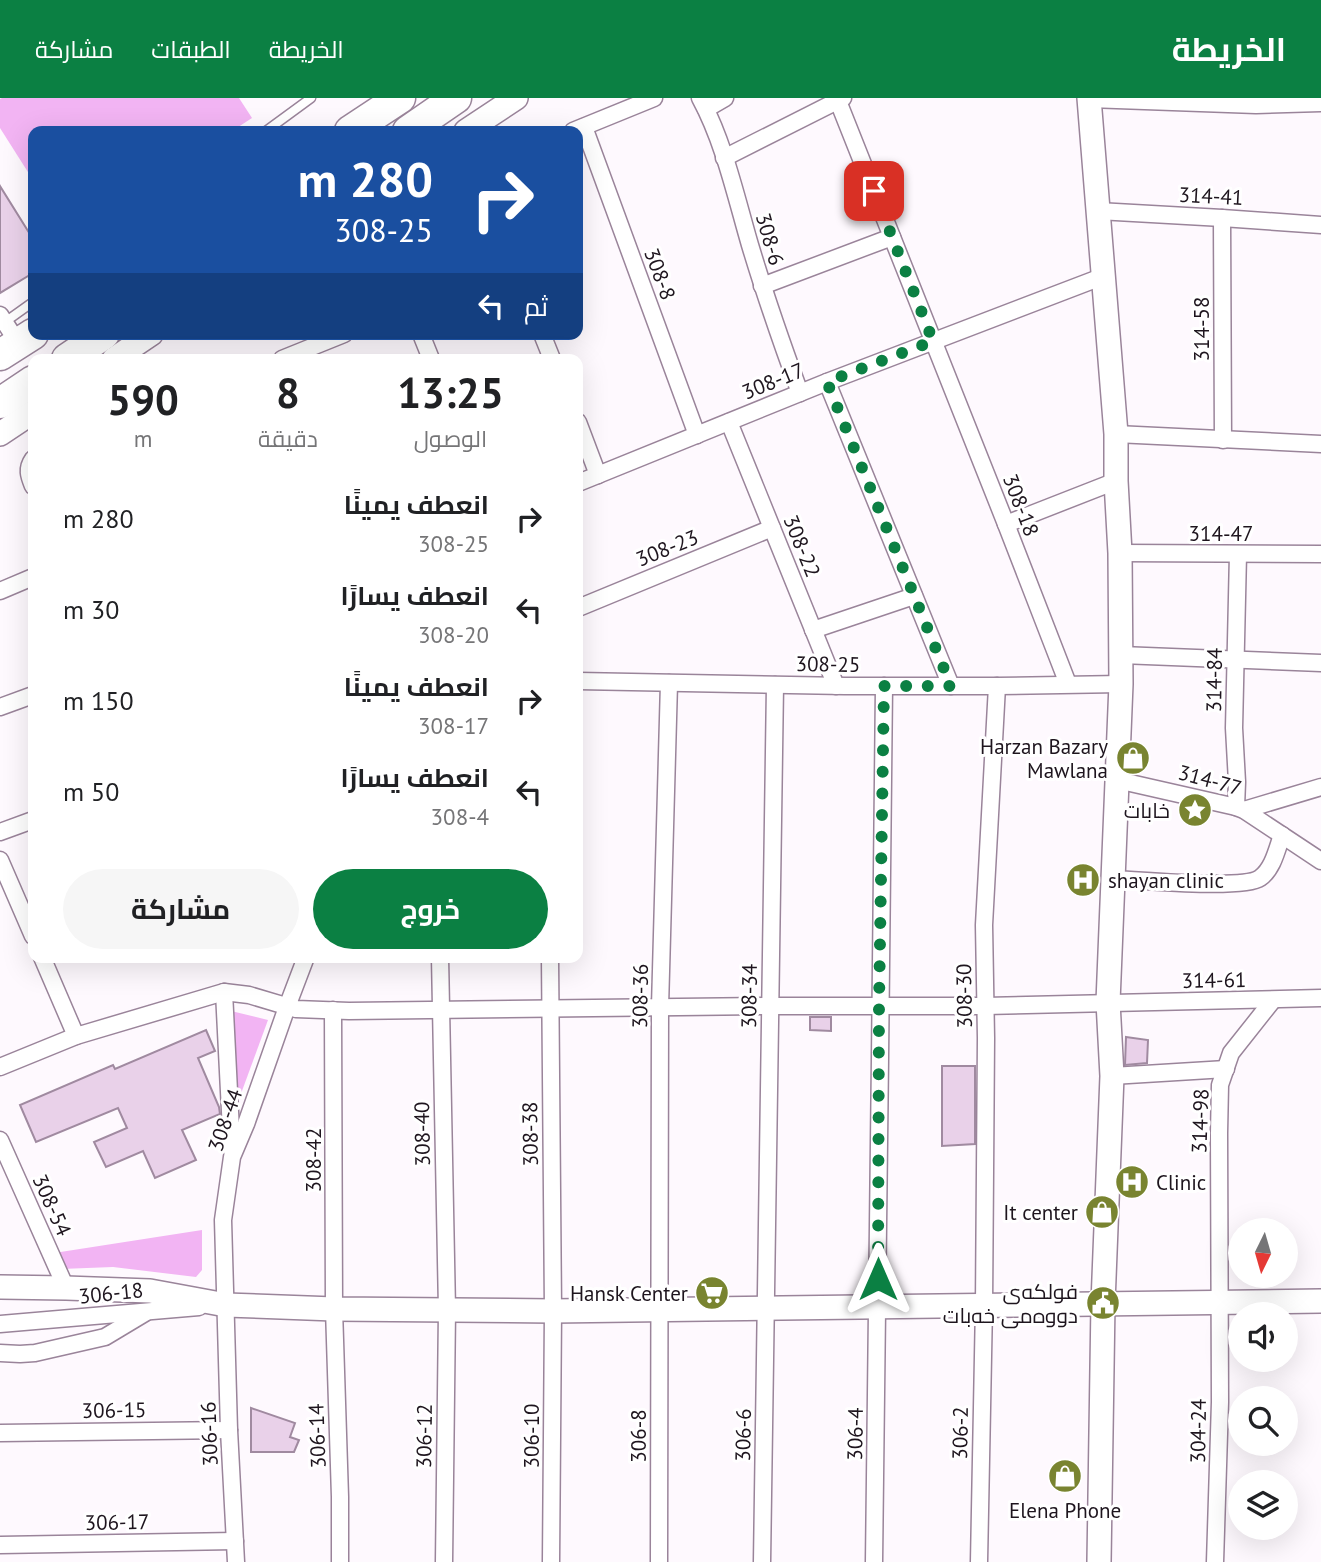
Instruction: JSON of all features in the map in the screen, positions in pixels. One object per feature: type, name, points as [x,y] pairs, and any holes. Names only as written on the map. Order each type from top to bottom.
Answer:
[{"type":"highway","points":[[358,126],[400,98]]},
{"type":"highway","points":[[415,126],[456,98]]},
{"type":"highway","points":[[74,354],[95,340]]},
{"type":"highway","points":[[0,405],[28,385]]},
{"type":"highway","points":[[0,405],[28,396]]},
{"type":"street","points":[[474,126],[516,98]]},
{"type":"street","points":[[583,127],[654,98]]},
{"type":"street","points":[[703,103],[725,98]]},
{"type":"street","points":[[724,158],[840,99]]},
{"type":"street","name":"308-18","points":[[840,99],[1068,684]]},
{"type":"street","points":[[1099,1562],[1103,1303],[1112,1076],[1108,1002],[1121,655],[1115,435],[1089,99],[1256,105],[1321,103]]},
{"type":"street","name":"308-6","points":[[703,103],[724,158],[762,286],[800,393]]},
{"type":"street","name":"308-8","points":[[583,142],[697,435]]},
{"type":"street","name":"314-41","points":[[1098,211],[1321,225]]},
{"type":"street","name":"314-58","points":[[1222,218],[1223,440]]},
{"type":"street","points":[[762,286],[892,237]]},
{"type":"street","name":"308-17","points":[[583,481],[827,382],[1104,276]]},
{"type":"street","points":[[122,354],[143,340]]},
{"type":"street","points":[[294,354],[329,340]]},
{"type":"street","points":[[827,382],[951,686]]},
{"type":"street","points":[[0,434],[28,415]]},
{"type":"street","name":"308-22","points":[[729,422],[836,686]]},
{"type":"street","points":[[583,435],[598,475]]},
{"type":"street","points":[[1115,435],[1321,444]]},
{"type":"street","points":[[1006,524],[1115,481]]},
{"type":"street","name":"308-23","points":[[583,606],[772,528]]},
{"type":"street","name":"314-47","points":[[1120,553],[1321,554]]},
{"type":"street","name":"314-84","points":[[1238,554],[1234,728],[1240,808]]},
{"type":"street","points":[[0,591],[28,579]]},
{"type":"street","points":[[813,629],[914,596]]},
{"type":"street","points":[[1121,655],[1321,663]]},
{"type":"street","name":"308-25","points":[[583,681],[836,686],[1121,684]]},
{"type":"street","name":"308-36","points":[[660,1309],[660,1007],[669,683]]},
{"type":"street","name":"308-34","points":[[766,1308],[775,685]]},
{"type":"street","name":"306-4","points":[[874,1562],[884,686]]},
{"type":"street","name":"308-30","points":[[984,1305],[985,925],[997,686]]},
{"type":"street","points":[[0,707],[28,697]]},
{"type":"street","name":"314-77","points":[[1117,780],[1240,808],[1321,861]]},
{"type":"street","points":[[1240,808],[1321,787]]},
{"type":"street","points":[[0,832],[28,822]]},
{"type":"street","points":[[1113,879],[1189,883],[1243,883],[1259,879],[1270,868],[1282,835]]},
{"type":"street","points":[[0,860],[28,924]]},
{"type":"street","points":[[45,963],[76,1036]]},
{"type":"street","name":"308-44","points":[[226,1305],[223,1220],[232,1157],[304,963]]},
{"type":"street","name":"308-40","points":[[440,963],[447,1310]]},
{"type":"street","name":"308-38","points":[[550,963],[553,1311]]},
{"type":"street","points":[[0,1067],[76,1036],[224,992],[232,1157]]},
{"type":"street","name":"314-61","points":[[224,992],[249,995],[296,1009],[333,1010],[985,1006],[1273,1000],[1319,996]]},
{"type":"street","name":"314-98","points":[[1219,1302],[1220,1084],[1231,1053],[1273,1000]]},
{"type":"street","name":"308-42","points":[[333,1010],[334,1308]]},
{"type":"street","points":[[1112,1076],[1226,1069]]},
{"type":"street","name":"308-54","points":[[0,1140],[65,1288]]},
{"type":"street","points":[[0,1287],[150,1291],[226,1305],[447,1310],[1321,1301]]},
{"type":"street","name":"304-24","points":[[1215,1562],[1220,1402],[1219,1302]]},
{"type":"street","name":"306-18","points":[[0,1324],[226,1305]]},
{"type":"street","name":"306-16","points":[[226,1305],[236,1562]]},
{"type":"street","name":"306-2","points":[[979,1562],[984,1305]]},
{"type":"street","name":"306-14","points":[[334,1308],[340,1562]]},
{"type":"street","name":"306-6","points":[[762,1562],[766,1308]]},
{"type":"street","name":"306-8","points":[[659,1562],[660,1309]]},
{"type":"street","points":[[0,1353],[35,1353],[105,1337],[150,1310]]},
{"type":"street","name":"306-12","points":[[444,1562],[447,1310]]},
{"type":"street","name":"306-10","points":[[551,1562],[553,1311]]},
{"type":"street","name":"306-15","points":[[0,1433],[229,1430]]},
{"type":"street","name":"306-17","points":[[0,1545],[235,1541]]},
{"type":"lane","points":[[273,126],[312,98]]},
{"type":"lane","points":[[9,335],[28,309]]},
{"type":"shaded area","points":[[239,98],[252,118],[240,126],[28,126],[28,172],[0,128],[0,99]]},
{"type":"shaded area","points":[[227,1010],[268,1020],[235,1110]]},
{"type":"shaded area","points":[[202,1230],[202,1270],[196,1277],[113,1267],[61,1269],[54,1253]]},
{"type":"building","points":[[0,186],[28,231],[28,276],[0,293]]},
{"type":"building","points":[[810,1017],[831,1017],[831,1031],[810,1030]]},
{"type":"building","points":[[206,1030],[215,1051],[198,1058],[220,1114],[182,1130],[196,1160],[155,1178],[143,1151],[106,1167],[94,1142],[127,1128],[118,1108],[36,1142],[20,1105],[113,1065],[115,1069]]},
{"type":"building","points":[[1126,1037],[1148,1040],[1147,1063],[1125,1065]]},
{"type":"building","points":[[942,1066],[975,1066],[975,1144],[942,1146]]},
{"type":"building","points":[[251,1408],[295,1423],[290,1437],[299,1440],[294,1452],[251,1452]]},
{"type":"place","name":"Harzan Bazary Mawlana","points":[[1133,758]]},
{"type":"place","name":"خابات","points":[[1195,810]]},
{"type":"place","name":"shayan clinic","points":[[1083,880]]},
{"type":"place","name":"Clinic","points":[[1132,1182]]},
{"type":"place","name":"It center","points":[[1102,1212]]},
{"type":"place","name":"Hansk Center","points":[[712,1293]]},
{"type":"place","name":"فولکه‌ی دووه‌می خه‌بات","points":[[1103,1303]]},
{"type":"place","name":"Elena Phone","points":[[1065,1476]]},
{"type":"route","points":[[874,191],[933,341],[827,382],[951,686],[884,686],[878,1279]]}]
